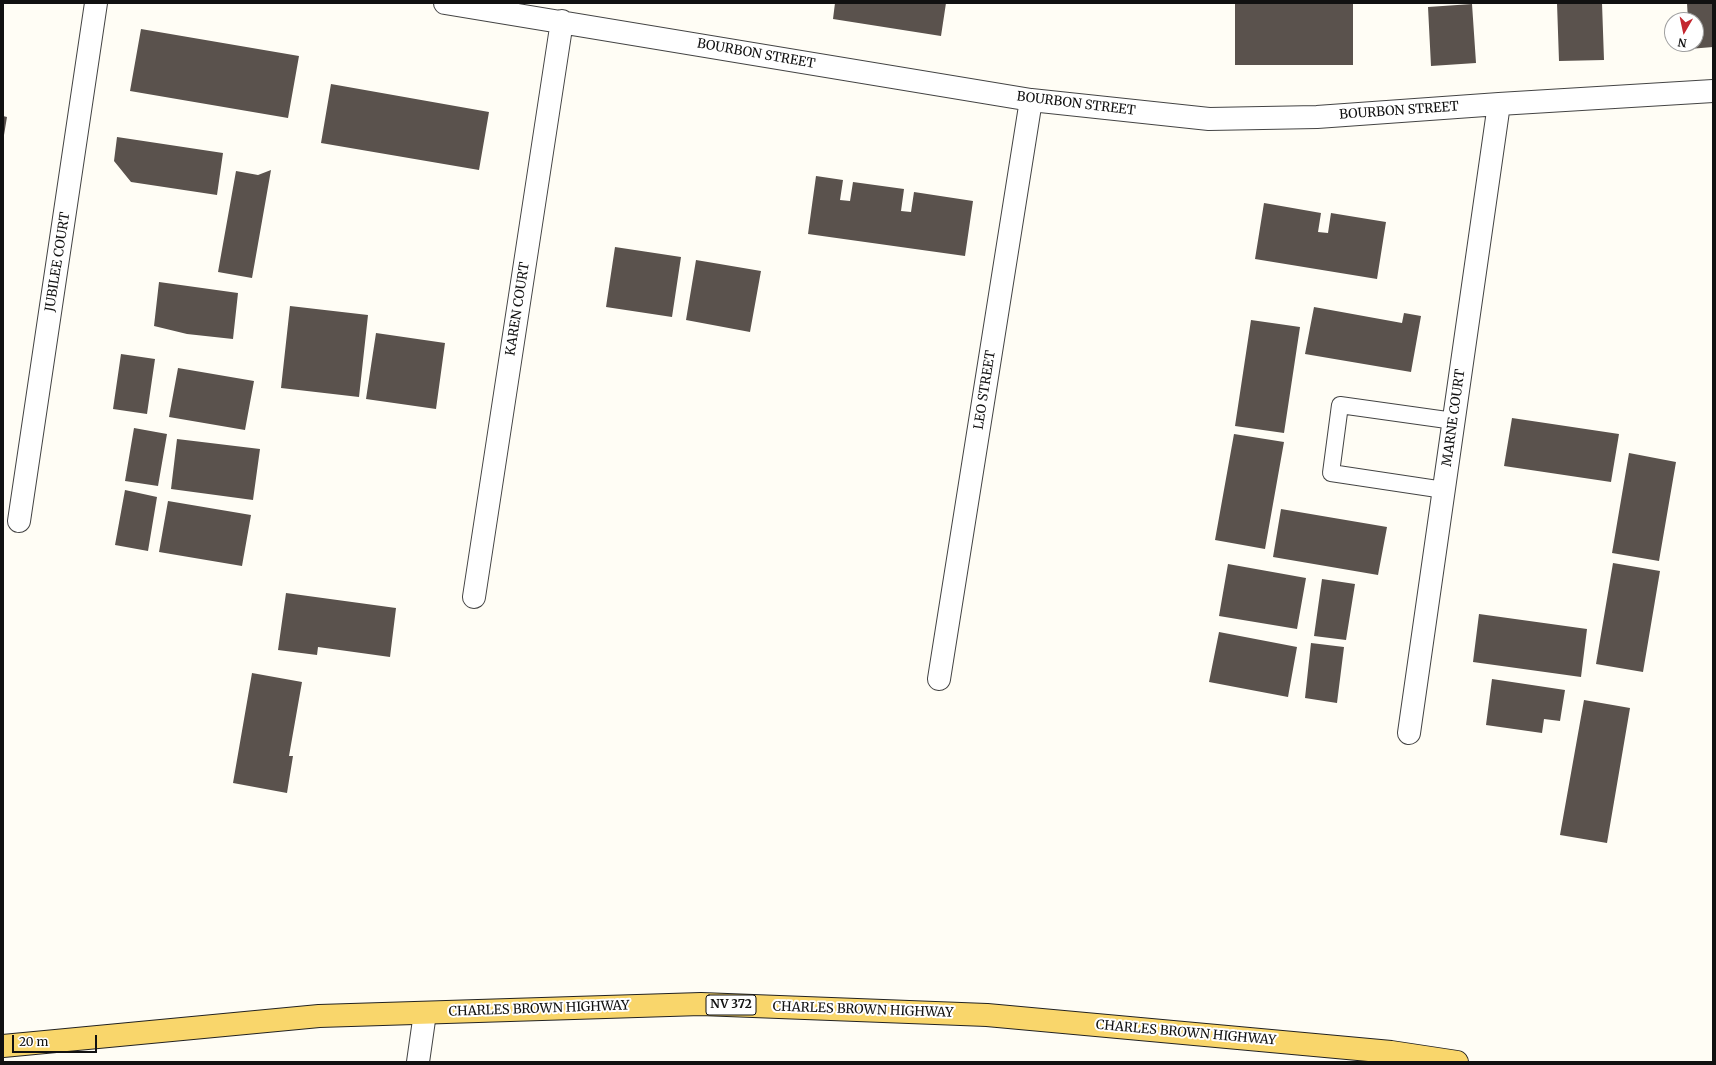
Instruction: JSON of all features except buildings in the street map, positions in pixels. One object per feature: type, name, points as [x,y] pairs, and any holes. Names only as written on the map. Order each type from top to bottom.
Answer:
[{"type":"main road","name":"CHARLES BROWN HIGHWAY","points":[[3,1046],[319,1016],[701,1004],[987,1015],[1390,1057],[1457,1062]]},
{"type":"street","name":"JUBILEE COURT","points":[[19,521],[96,3]]},
{"type":"street","name":"BOURBON STREET","points":[[445,3],[1031,100],[1209,119],[1317,117],[1713,91]]},
{"type":"street","name":"KAREN COURT","points":[[474,598],[562,22]]},
{"type":"street","name":"LEO STREET","points":[[939,679],[1031,100]]},
{"type":"street","name":"MARNE COURT","points":[[1408,733],[1499,104]]},
{"type":"street","points":[[418,1062],[425,1013]]},
{"type":"lane","points":[[1444,490],[1331,473],[1340,405],[1454,421]]}]
